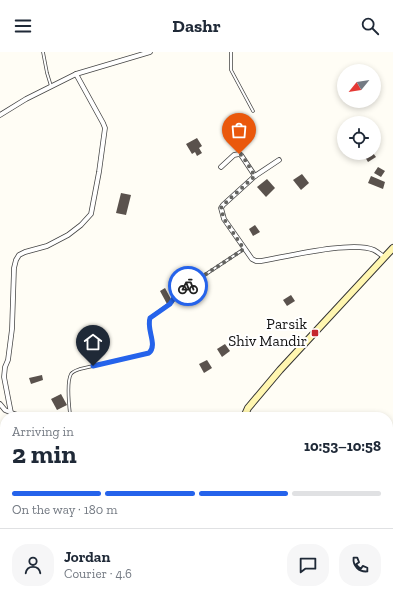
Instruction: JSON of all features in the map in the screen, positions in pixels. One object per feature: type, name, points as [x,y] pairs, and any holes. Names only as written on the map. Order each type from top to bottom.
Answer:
[{"type":"street","points":[[0,115],[26,99],[76,74],[150,52]]},
{"type":"street","points":[[11,412],[4,377],[12,329],[14,268],[16,260],[25,252],[47,246],[68,235],[81,225],[91,214],[105,128],[76,74]]},
{"type":"street","points":[[221,167],[234,155],[239,154],[242,155],[255,176]]},
{"type":"street","points":[[279,160],[255,176],[221,208],[224,219],[252,259],[261,261],[321,250],[360,247],[374,250],[384,257]]},
{"type":"street","points":[[246,412],[280,370],[393,248]]},
{"type":"street","points":[[0,404],[9,412]]},
{"type":"lane","points":[[43,52],[46,73],[52,86]]},
{"type":"lane","points":[[231,52],[231,70],[253,111]]},
{"type":"lane","points":[[70,412],[69,379],[75,370],[149,353],[153,346],[149,325],[150,318],[172,302],[179,292],[244,249]]},
{"type":"building","points":[[197,138],[202,146],[199,148],[202,153],[197,156],[195,152],[192,154],[186,144]]},
{"type":"building","points":[[378,167],[385,171],[381,177],[374,173]]},
{"type":"building","points":[[302,174],[309,183],[301,190],[293,180]]},
{"type":"building","points":[[371,176],[385,182],[383,189],[368,183]]},
{"type":"building","points":[[267,179],[275,188],[266,197],[257,187]]},
{"type":"building","points":[[121,193],[131,195],[126,215],[116,213]]},
{"type":"building","points":[[255,225],[260,232],[253,236],[249,229]]},
{"type":"building","points":[[165,288],[172,301],[167,304],[160,291]]},
{"type":"building","points":[[291,295],[295,301],[287,306],[283,300]]},
{"type":"building","points":[[225,344],[230,351],[222,357],[217,349]]},
{"type":"building","points":[[207,360],[212,368],[204,373],[199,364]]},
{"type":"building","points":[[42,375],[43,380],[31,384],[29,378]]},
{"type":"building","points":[[61,394],[67,405],[57,410],[51,399]]},
{"type":"way so far","points":[[188,286],[244,249],[221,213],[221,208],[223,205],[255,176],[242,155],[239,154]]},
{"type":"place","name":"Parsik Shiv Mandir","points":[[315,333]]},
{"type":"route","points":[[93,366],[149,353],[153,346],[149,325],[150,318],[170,304],[177,293],[188,286]]}]
